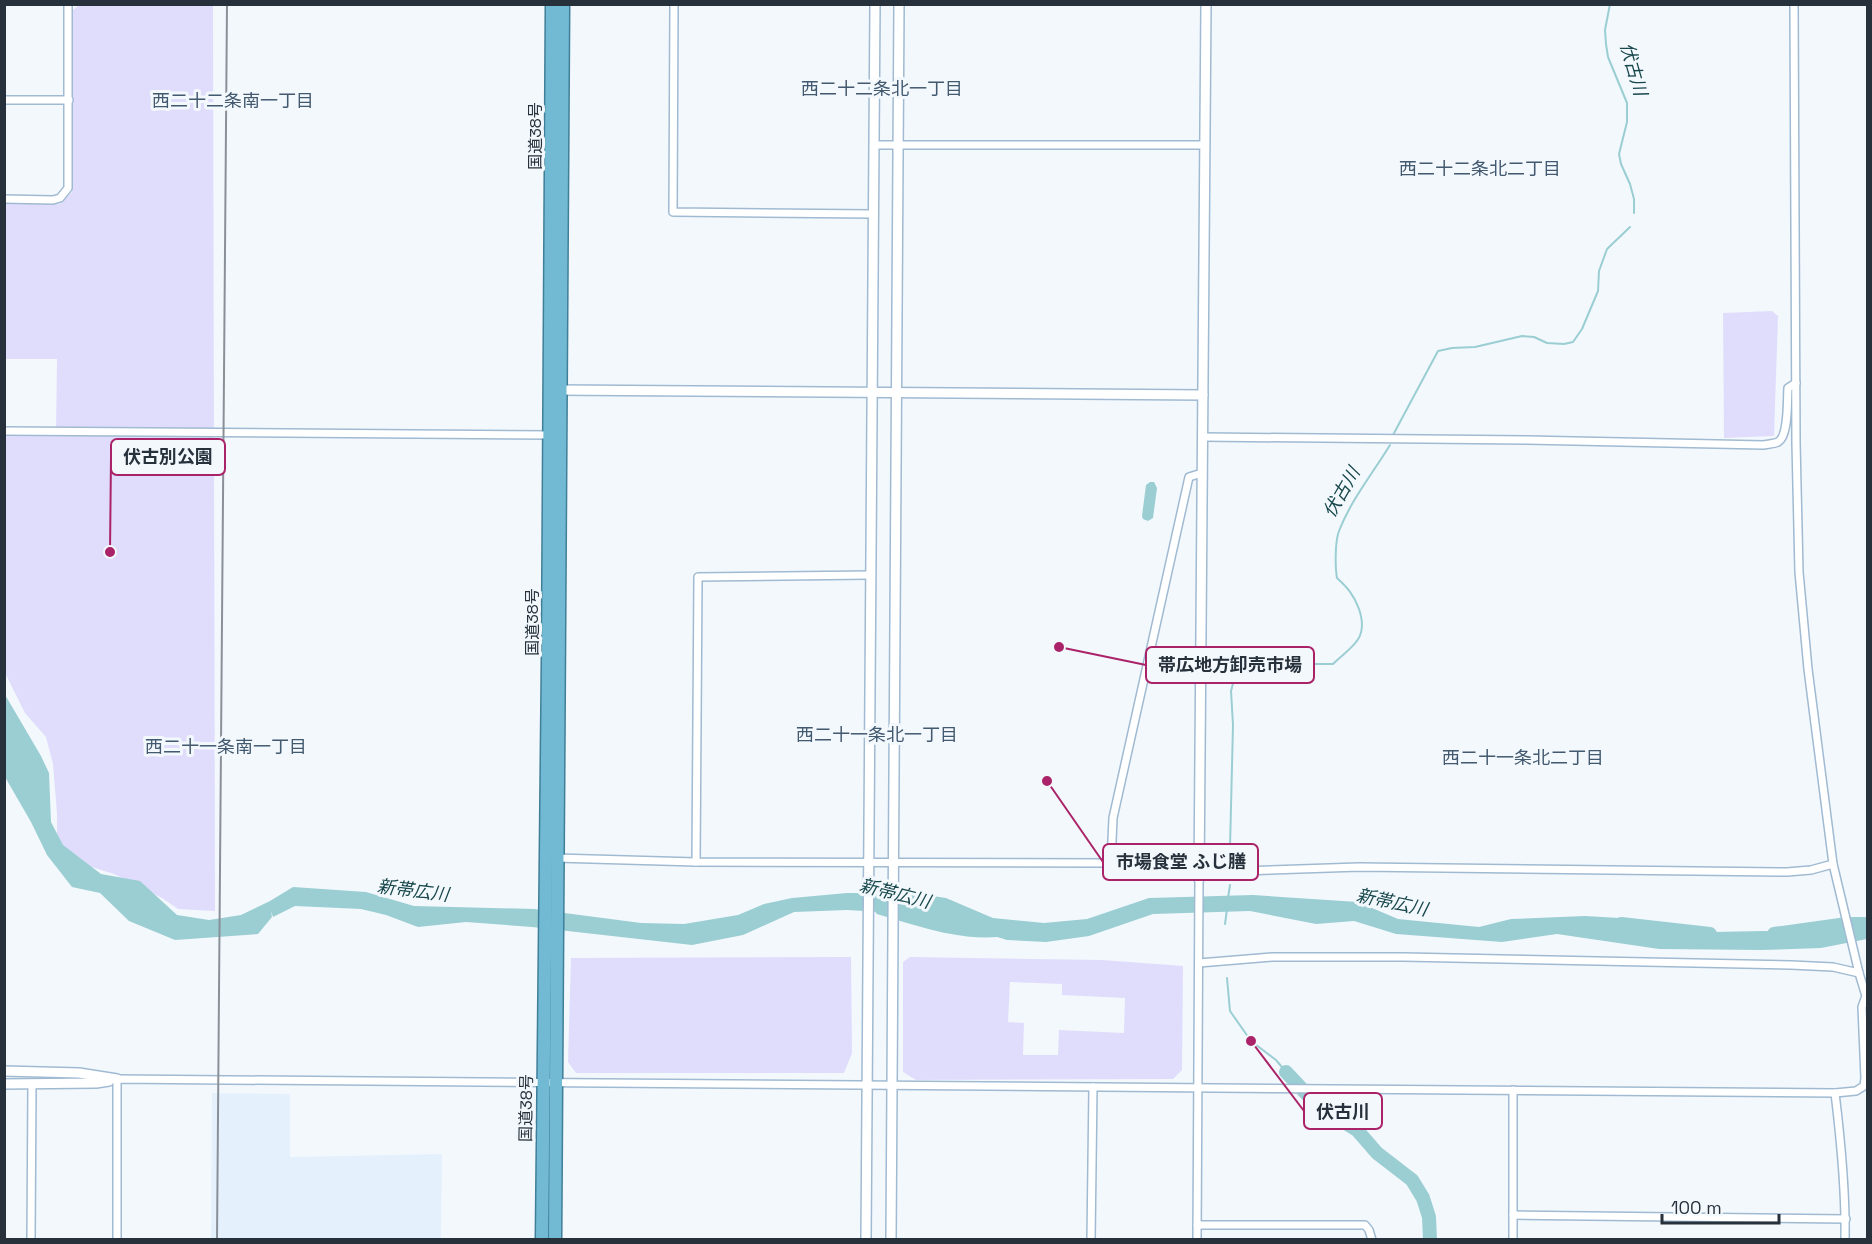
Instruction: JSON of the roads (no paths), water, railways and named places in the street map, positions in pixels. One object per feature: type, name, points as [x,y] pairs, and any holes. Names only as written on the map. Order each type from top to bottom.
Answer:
[{"type":"highway","name":"国道38号","points":[[552,4],[555,435],[550,1083],[555,1239]]},
{"type":"highway","name":"国道38号","points":[[555,390],[563,4]]},
{"type":"highway","name":"国道38号","points":[[542,1239],[550,1083]]},
{"type":"street","points":[[4,199],[53,200],[60,198],[68,188],[68,4]]},
{"type":"street","points":[[674,4],[673,212],[873,214]]},
{"type":"street","points":[[866,1239],[875,4]]},
{"type":"street","points":[[891,1239],[899,4]]},
{"type":"street","points":[[1197,1239],[1206,4]]},
{"type":"street","points":[[4,1071],[79,1073],[117,1079],[550,1083],[1834,1093],[1856,1090],[1864,1086],[1862,1007],[1866,996],[1833,864],[1808,669],[1799,572],[1796,443],[1794,4]]},
{"type":"street","points":[[4,100],[69,100]]},
{"type":"street","points":[[874,145],[1206,146]]},
{"type":"street","points":[[1203,437],[1763,445],[1776,443],[1781,439],[1785,430],[1788,388],[1796,383]]},
{"type":"street","points":[[555,390],[1203,395]]},
{"type":"street","points":[[4,431],[555,435]]},
{"type":"street","points":[[1111,863],[1113,818],[1189,477],[1202,473]]},
{"type":"street","points":[[696,862],[698,577],[870,575]]},
{"type":"street","points":[[552,858],[696,862],[1111,863],[1199,866],[1242,871],[1359,867],[1787,872],[1811,870],[1833,864]]},
{"type":"street","points":[[1198,963],[1272,957],[1404,957],[1791,965],[1833,967],[1859,973]]},
{"type":"street","points":[[31,1239],[32,1071]]},
{"type":"street","points":[[4,1084],[96,1083],[117,1079]]},
{"type":"street","points":[[117,1079],[117,1239]]},
{"type":"street","points":[[1091,1239],[1093,1087]]},
{"type":"street","points":[[1513,1090],[1513,1239]]},
{"type":"street","points":[[1834,1093],[1840,1135],[1846,1219],[1845,1239]]},
{"type":"street","points":[[1513,1215],[1846,1219]]},
{"type":"street","points":[[1197,1226],[1365,1225],[1372,1239]]},
{"type":"water","points":[[1154,482],[1157,488],[1153,518],[1148,521],[1142,516],[1146,485]]},
{"type":"water","points":[[4,693],[49,773],[51,822],[63,845],[101,874],[140,881],[177,915],[209,920],[241,915],[293,887],[366,892],[414,906],[534,909],[641,923],[684,924],[738,915],[764,904],[792,898],[847,893],[913,893],[946,898],[993,918],[1044,923],[1087,919],[1149,898],[1253,895],[1358,902],[1398,919],[1479,927],[1511,919],[1585,916],[1620,918],[1661,933],[1764,931],[1813,933],[1867,920],[1867,939],[1821,948],[1762,950],[1659,949],[1557,934],[1502,942],[1396,934],[1354,921],[1316,924],[1250,911],[1153,914],[1089,936],[1046,942],[1007,940],[919,914],[847,910],[794,912],[743,935],[692,945],[466,922],[418,927],[386,915],[361,909],[295,906],[273,917],[271,911],[272,917],[258,934],[175,940],[129,921],[100,893],[72,887],[47,855],[5,777]]},
{"type":"waterway","name":"伏古川","points":[[1610,4],[1605,30],[1606,44],[1608,57],[1627,103],[1627,122],[1619,154],[1634,199],[1634,213]]},
{"type":"waterway","name":"伏古川","points":[[1393,435],[1438,351],[1475,347],[1522,336],[1534,337],[1547,343],[1573,342],[1582,329],[1598,291],[1599,271],[1607,249],[1630,227]]},
{"type":"waterway","name":"伏古川","points":[[1230,848],[1233,725],[1231,691],[1235,676],[1243,667],[1251,664],[1333,664],[1357,641],[1362,628],[1362,619],[1352,595],[1337,578],[1337,541],[1339,531],[1350,508],[1390,445]]},
{"type":"waterway","name":"伏古川","points":[[1228,898],[1230,885]]},
{"type":"waterway","name":"新帯広川","points":[[881,908],[953,927],[997,930]]},
{"type":"waterway","name":"伏古川","points":[[1225,924],[1227,909]]},
{"type":"waterway","name":"新帯広川","points":[[1621,924],[1710,934]]},
{"type":"waterway","name":"新帯広川","points":[[1774,934],[1847,924],[1868,924]]},
{"type":"waterway","name":"伏古川","points":[[1227,978],[1230,1011],[1251,1041],[1276,1060],[1286,1072]]},
{"type":"waterway","name":"伏古川","points":[[1286,1072],[1317,1105],[1357,1130],[1377,1153],[1412,1180],[1423,1198],[1429,1217],[1430,1240]]},
{"type":"railway","points":[[217,1240],[227,4]]},
{"type":"place","name":"伏古別公園","points":[[110,552]]},
{"type":"place","name":"帯広地方卸売市場","points":[[1059,647]]},
{"type":"place","name":"市場食堂 ふじ膳","points":[[1047,781]]},
{"type":"place","name":"伏古川","points":[[1251,1041]]},
{"type":"district","name":"西二十二条北一丁目","points":[[882,88]]},
{"type":"district","name":"西二十二条南一丁目","points":[[233,100]]},
{"type":"district","name":"西二十二条北二丁目","points":[[1480,168]]},
{"type":"district","name":"西二十一条北一丁目","points":[[877,734]]},
{"type":"district","name":"西二十一条南一丁目","points":[[226,746]]},
{"type":"district","name":"西二十一条北二丁目","points":[[1523,757]]}]
